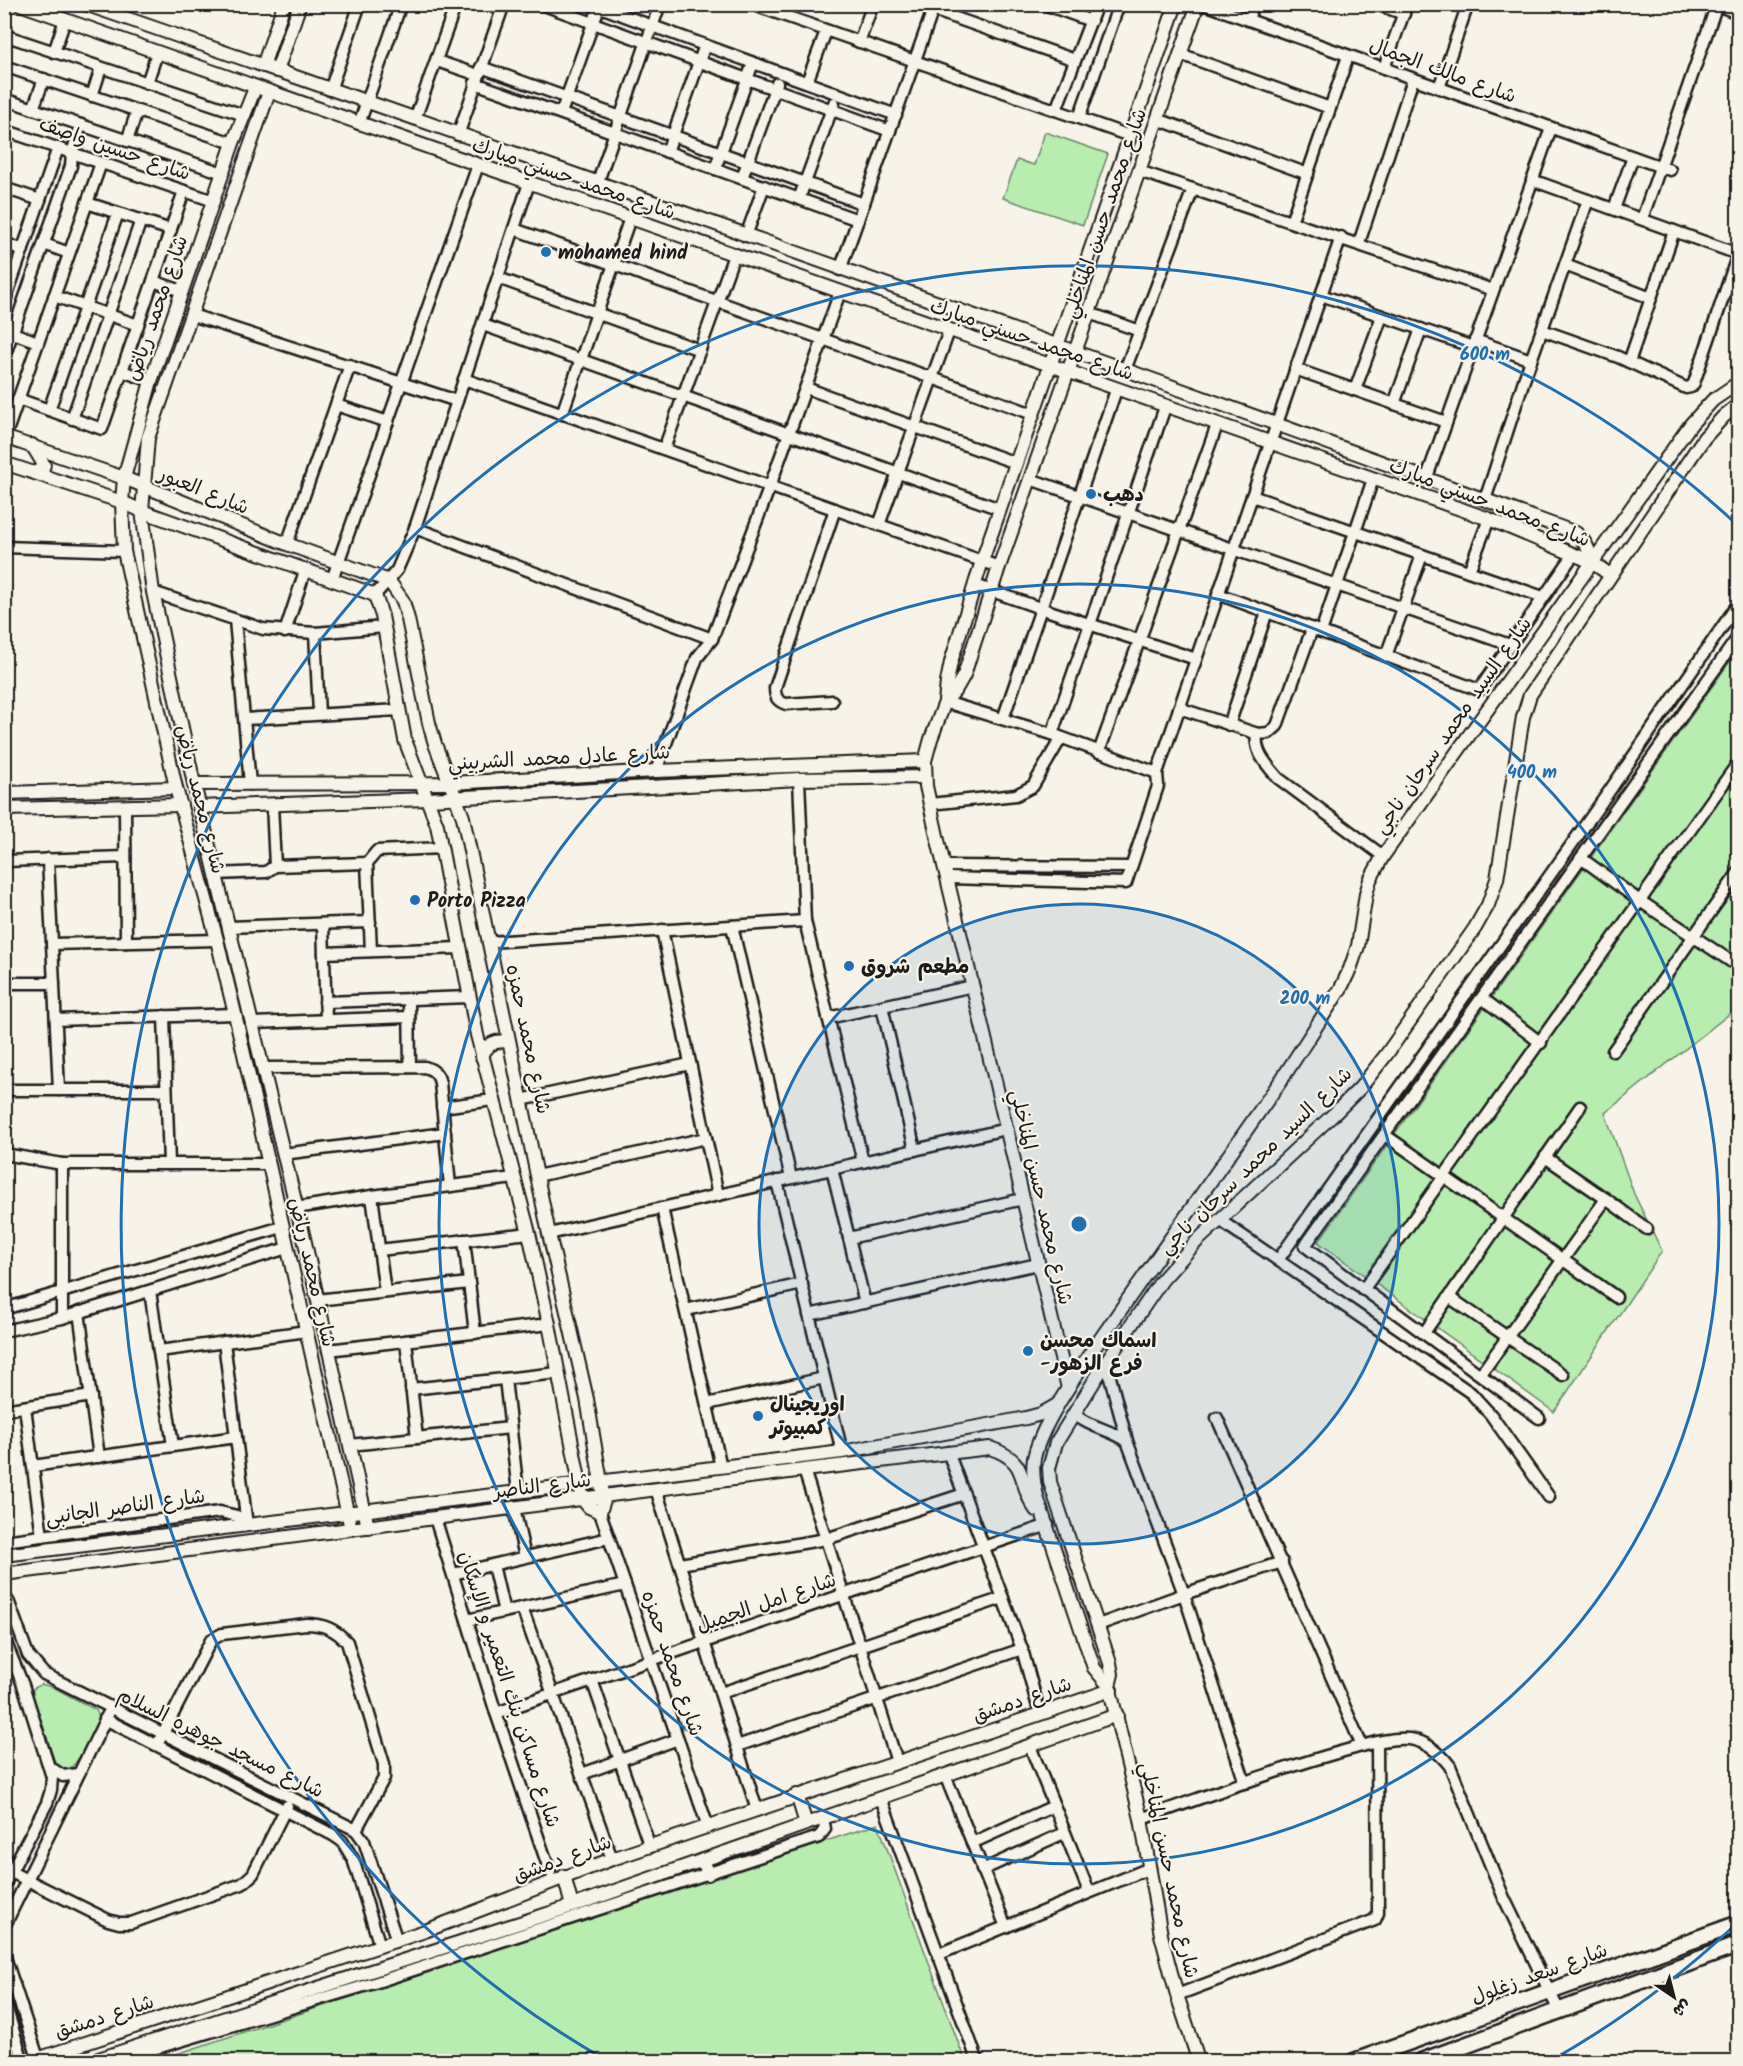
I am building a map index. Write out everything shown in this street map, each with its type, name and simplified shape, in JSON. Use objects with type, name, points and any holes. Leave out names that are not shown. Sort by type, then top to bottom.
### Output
[{"type":"main road","name":"شارع سعد زغلول","points":[[1353,2061],[1738,1924]]},
{"type":"main road","points":[[1420,2061],[1738,1945]]},
{"type":"street","name":"شارع محمد حسني مبارك","points":[[20,4],[1488,519],[1592,562]]},
{"type":"street","name":"شارع محمد حسني مبارك","points":[[85,4],[1125,370],[1576,533],[1584,539],[1592,562]]},
{"type":"street","points":[[263,66],[284,4]]},
{"type":"street","points":[[277,71],[300,4]]},
{"type":"street","points":[[330,90],[360,4]]},
{"type":"street","points":[[358,124],[401,4]]},
{"type":"street","points":[[415,119],[456,4]]},
{"type":"street","points":[[458,135],[504,4]]},
{"type":"street","points":[[541,4],[890,131]]},
{"type":"street","points":[[597,184],[660,4]]},
{"type":"street","points":[[752,4],[1130,136]]},
{"type":"street","points":[[859,42],[873,4]]},
{"type":"street","points":[[1044,4],[1091,21]]},
{"type":"street","points":[[1056,110],[1097,4]]},
{"type":"street","points":[[1079,118],[1119,4]]},
{"type":"street","name":"شارع محمد حسن المناخلي","points":[[1110,1688],[1094,1668],[1035,1489],[1033,1468],[1037,1449],[1068,1388],[925,777],[931,739],[945,702],[949,672],[982,561],[1176,4]]},
{"type":"street","name":"شارع محمد حسن المناخلي","points":[[945,702],[956,690],[964,675],[1030,478],[1198,4]]},
{"type":"street","name":"شارع مالك الجمال","points":[[1204,4],[1665,168]]},
{"type":"street","points":[[1248,20],[1253,4]]},
{"type":"street","points":[[1376,4],[1406,9],[1384,68]]},
{"type":"street","points":[[1439,88],[1468,4]]},
{"type":"street","points":[[1642,219],[1665,168],[1716,5],[1738,13]]},
{"type":"street","points":[[561,113],[593,23],[595,6],[896,115]]},
{"type":"street","points":[[840,270],[934,7],[1075,60]]},
{"type":"street","points":[[54,52],[65,20]]},
{"type":"street","points":[[807,82],[826,31]]},
{"type":"street","points":[[5,38],[244,115],[254,116],[257,122]]},
{"type":"street","points":[[667,152],[705,45]]},
{"type":"street","points":[[147,83],[157,53]]},
{"type":"street","points":[[1180,54],[1330,108]]},
{"type":"street","points":[[1291,222],[1348,56]]},
{"type":"street","points":[[436,61],[478,75],[567,98],[864,204]]},
{"type":"street","points":[[715,168],[753,63]]},
{"type":"street","points":[[4,66],[233,143]]},
{"type":"street","points":[[92,96],[101,68]]},
{"type":"street","points":[[742,178],[781,73]]},
{"type":"street","points":[[478,75],[561,113],[858,220]]},
{"type":"street","points":[[33,109],[44,79]]},
{"type":"street","points":[[1359,243],[1413,79]]},
{"type":"street","name":"شارع محمد رياض","points":[[255,88],[233,143],[151,381],[124,478],[122,502],[124,551],[176,788],[219,945],[351,1529]]},
{"type":"street","name":"شارع محمد رياض","points":[[269,92],[148,438],[142,511],[153,591],[199,807],[304,1238],[368,1527]]},
{"type":"street","points":[[798,199],[837,93]]},
{"type":"street","points":[[4,99],[223,173]]},
{"type":"street","points":[[127,141],[137,111]]},
{"type":"street","points":[[1157,119],[1308,174]]},
{"type":"street","points":[[4,357],[11,329],[21,308],[71,166],[72,153],[81,125]]},
{"type":"street","points":[[1426,480],[1551,128]]},
{"type":"street","name":"شارع حسين واصف","points":[[4,130],[214,201]]},
{"type":"street","points":[[21,308],[5,303],[58,148]]},
{"type":"street","points":[[1614,209],[1633,157]]},
{"type":"street","points":[[5,437],[101,163]]},
{"type":"street","points":[[332,580],[478,165]]},
{"type":"street","points":[[1139,171],[1359,243],[1493,290]]},
{"type":"street","points":[[1532,180],[1738,254],[1693,386],[1686,388],[1629,362],[1542,330]]},
{"type":"street","points":[[529,183],[415,528],[403,558],[388,581],[375,595],[384,627],[407,747],[437,825],[482,1057],[549,1324],[579,1485],[583,1500],[589,1507],[600,1512]]},
{"type":"street","points":[[746,236],[764,186]]},
{"type":"street","points":[[4,188],[40,200]]},
{"type":"street","points":[[1125,370],[1193,189]]},
{"type":"street","points":[[18,399],[102,429],[184,191]]},
{"type":"street","points":[[1485,500],[1531,360],[1588,200]]},
{"type":"street","points":[[87,203],[171,230]]},
{"type":"street","points":[[49,410],[118,213]]},
{"type":"street","points":[[562,414],[630,218]]},
{"type":"street","points":[[72,419],[141,220]]},
{"type":"street","points":[[514,229],[1034,414]]},
{"type":"street","points":[[1629,362],[1674,231]]},
{"type":"street","points":[[946,872],[1039,881],[1126,883],[1158,786],[1157,773],[1341,237]]},
{"type":"street","points":[[4,243],[23,250]]},
{"type":"street","points":[[44,244],[69,253]]},
{"type":"street","points":[[763,265],[770,245]]},
{"type":"street","points":[[664,449],[734,255]]},
{"type":"street","points":[[1565,265],[1651,298]]},
{"type":"street","points":[[498,279],[700,350]]},
{"type":"street","points":[[153,281],[182,291]]},
{"type":"street","points":[[656,771],[697,658],[712,639],[840,292]]},
{"type":"street","points":[[1321,295],[1421,329],[1531,360]]},
{"type":"street","points":[[54,296],[138,325]]},
{"type":"street","points":[[1089,313],[1140,331]]},
{"type":"street","points":[[192,315],[457,401]]},
{"type":"street","points":[[1355,390],[1382,316]]},
{"type":"street","points":[[483,325],[1000,509]]},
{"type":"street","points":[[11,329],[38,342]]},
{"type":"street","points":[[1394,404],[1421,329]]},
{"type":"street","points":[[879,525],[949,331]]},
{"type":"street","points":[[287,544],[350,365]]},
{"type":"street","points":[[1295,369],[1446,422]]},
{"type":"street","points":[[122,370],[151,381]]},
{"type":"street","points":[[464,379],[999,567]]},
{"type":"street","name":"شارع السيد محمد سرحان ناجي","points":[[1068,1388],[1282,1079],[1341,988],[1358,946],[1366,894],[1383,856],[1698,416],[1713,400],[1738,383]]},
{"type":"street","points":[[806,388],[1016,463]]},
{"type":"street","points":[[1003,718],[1116,390]]},
{"type":"street","points":[[336,405],[388,422]]},
{"type":"street","name":"شارع السيد محمد سرحان ناجي","points":[[1074,1414],[1162,1280],[1190,1249],[1360,1088],[1479,923],[1497,879],[1526,705],[1535,684],[1704,438],[1724,416],[1738,405]]},
{"type":"street","points":[[930,804],[1016,795],[1033,786],[1057,736],[1090,624],[1165,407]]},
{"type":"street","points":[[1099,752],[1217,425]]},
{"type":"street","name":"شارع العبور","points":[[5,437],[124,478],[287,544],[388,581]]},
{"type":"street","points":[[32,445],[44,465],[42,470],[36,472]]},
{"type":"street","name":"شارع العبور","points":[[4,463],[122,502],[375,595]]},
{"type":"street","points":[[1030,478],[1510,645]]},
{"type":"street","points":[[1179,708],[1257,734],[1269,733],[1277,726],[1337,585],[1373,479]]},
{"type":"street","points":[[1252,496],[1543,597]]},
{"type":"street","points":[[832,701],[786,704],[779,701],[775,695],[835,509]]},
{"type":"street","points":[[1469,571],[1488,519]]},
{"type":"street","points":[[415,528],[712,639]]},
{"type":"street","points":[[4,547],[124,551]]},
{"type":"street","points":[[1218,594],[1479,690],[1574,554]]},
{"type":"street","points":[[1386,656],[1422,555]]},
{"type":"street","points":[[1592,562],[1610,575]]},
{"type":"street","points":[[285,632],[305,570]]},
{"type":"street","name":"شارع محمد حمزه","points":[[388,581],[403,601],[429,723],[463,817],[549,1234],[587,1399],[603,1496],[604,1505],[600,1512],[708,1827]]},
{"type":"street","points":[[975,585],[1196,659]]},
{"type":"street","points":[[153,591],[263,629],[315,633],[384,627]]},
{"type":"street","points":[[1278,1260],[1608,793],[1738,603]]},
{"type":"street","points":[[1229,725],[1267,612]]},
{"type":"street","points":[[235,620],[250,784]]},
{"type":"street","points":[[315,633],[319,714]]},
{"type":"street","points":[[1539,1418],[1305,1246],[1738,637]]},
{"type":"street","points":[[945,702],[1057,736],[1157,773]]},
{"type":"street","points":[[245,719],[399,710]]},
{"type":"street","points":[[1257,734],[1256,743],[1265,763],[1278,778],[1383,856]]},
{"type":"street","name":"شارع عادل محمد الشربيني","points":[[194,784],[451,783],[656,771],[926,761]]},
{"type":"street","points":[[1363,1290],[1738,763]]},
{"type":"street","points":[[746,768],[747,782]]},
{"type":"street","name":"شارع عادل محمد الشربيني","points":[[199,807],[457,798],[799,779],[925,777]]},
{"type":"street","points":[[799,779],[805,921],[863,1162]]},
{"type":"street","points":[[4,793],[176,788]]},
{"type":"street","points":[[1608,793],[1622,802]]},
{"type":"street","points":[[272,804],[275,866]]},
{"type":"street","points":[[4,809],[181,805]]},
{"type":"street","points":[[125,807],[126,942]]},
{"type":"street","points":[[371,951],[367,863],[377,851],[442,848]]},
{"type":"street","points":[[4,861],[125,857]]},
{"type":"street","points":[[1581,858],[1641,902],[1738,966]]},
{"type":"street","points":[[48,859],[59,1090]]},
{"type":"street","points":[[216,874],[266,872],[275,866],[367,863]]},
{"type":"street","points":[[946,872],[1039,867],[1131,867]]},
{"type":"street","points":[[1039,867],[1039,881]]},
{"type":"street","points":[[1613,1051],[1738,873]]},
{"type":"street","points":[[489,942],[805,921]]},
{"type":"street","points":[[229,927],[370,922]]},
{"type":"street","points":[[323,924],[326,1020]]},
{"type":"street","points":[[732,926],[791,1178]]},
{"type":"street","points":[[662,930],[718,1195]]},
{"type":"street","points":[[52,944],[126,942],[219,945],[226,954],[235,948]]},
{"type":"street","points":[[324,953],[460,948]]},
{"type":"street","points":[[226,977],[235,970],[241,974]]},
{"type":"street","points":[[4,983],[54,983]]},
{"type":"street","points":[[828,1018],[973,986]]},
{"type":"street","points":[[325,1002],[470,997]]},
{"type":"street","points":[[1482,998],[1541,1042]]},
{"type":"street","points":[[409,999],[410,1067]]},
{"type":"street","points":[[882,1006],[915,1150]]},
{"type":"street","points":[[56,1020],[235,1014]]},
{"type":"street","points":[[164,1016],[169,1164]]},
{"type":"street","points":[[253,1023],[409,1017]]},
{"type":"street","points":[[482,1057],[483,1052],[492,1043],[509,1042]]},
{"type":"street","points":[[521,1100],[690,1064]]},
{"type":"street","points":[[263,1068],[425,1066],[435,1072],[440,1083],[450,1186]]},
{"type":"street","points":[[4,1090],[166,1090]]},
{"type":"street","points":[[442,1107],[493,1100]]},
{"type":"street","points":[[1424,1333],[1580,1107]]},
{"type":"street","points":[[549,1234],[1006,1129]]},
{"type":"street","points":[[284,1154],[445,1133]]},
{"type":"street","points":[[1385,1135],[1616,1297]]},
{"type":"street","points":[[537,1176],[706,1138]]},
{"type":"street","points":[[4,1154],[62,1164],[269,1164]]},
{"type":"street","points":[[1545,1157],[1647,1229]]},
{"type":"street","points":[[62,1164],[62,1318]]},
{"type":"street","points":[[832,1169],[865,1303]]},
{"type":"street","points":[[296,1208],[514,1178]]},
{"type":"street","points":[[777,1181],[842,1452]]},
{"type":"street","points":[[372,1196],[385,1292]]},
{"type":"street","points":[[849,1238],[1023,1199]]},
{"type":"street","points":[[1481,1374],[1606,1199]]},
{"type":"street","points":[[663,1208],[721,1467]]},
{"type":"street","points":[[1221,1221],[1471,1393],[1491,1415],[1549,1497]]},
{"type":"street","points":[[4,1309],[282,1227]]},
{"type":"street","points":[[380,1250],[528,1233]]},
{"type":"street","points":[[4,1331],[62,1318],[150,1291],[287,1248],[304,1238]]},
{"type":"street","points":[[1172,1239],[1190,1249]]},
{"type":"street","points":[[464,1240],[475,1333]]},
{"type":"street","points":[[809,1316],[1038,1264]]},
{"type":"street","points":[[317,1300],[469,1283]]},
{"type":"street","points":[[686,1310],[801,1284]]},
{"type":"street","points":[[150,1291],[173,1446]]},
{"type":"street","points":[[1449,1297],[1563,1375]]},
{"type":"street","points":[[79,1312],[99,1457]]},
{"type":"street","points":[[328,1350],[549,1324]]},
{"type":"street","points":[[159,1351],[307,1331]]},
{"type":"street","points":[[406,1341],[417,1438]]},
{"type":"street","points":[[224,1342],[247,1525]]},
{"type":"street","points":[[1106,1362],[1127,1441],[1184,1594],[1245,1783]]},
{"type":"street","points":[[411,1389],[558,1373]]},
{"type":"street","points":[[707,1404],[824,1378]]},
{"type":"street","points":[[504,1379],[518,1492]]},
{"type":"street","points":[[4,1410],[91,1396]]},
{"type":"street","points":[[564,1402],[587,1399]]},
{"type":"street","name":"شارع الناصر","points":[[4,1555],[842,1452],[1026,1418],[1041,1414],[1058,1404]]},
{"type":"street","points":[[25,1407],[42,1536]]},
{"type":"street","points":[[1074,1414],[1127,1441]]},
{"type":"street","name":"شارع محمد حسن المناخلي","points":[[1074,1414],[1056,1443],[1049,1468],[1052,1488],[1110,1663],[1112,1674],[1110,1688],[1141,1819],[1161,1935],[1177,1995],[1199,2061]]},
{"type":"street","points":[[1217,1418],[1362,1746]]},
{"type":"street","points":[[350,1445],[510,1428]]},
{"type":"street","points":[[33,1466],[236,1437]]},
{"type":"street","name":"شارع الناصر","points":[[4,1574],[990,1448],[1006,1455],[1021,1472],[1030,1500],[1047,1522]]},
{"type":"street","points":[[948,1452],[1022,1649],[1040,1714]]},
{"type":"street","points":[[804,1470],[897,1762]]},
{"type":"street","points":[[656,1489],[757,1810]]},
{"type":"street","points":[[680,1564],[826,1539],[964,1494]]},
{"type":"street","points":[[514,1508],[525,1557]]},
{"type":"street","name":"شارع الناصر الجانبى","points":[[4,1541],[220,1512],[237,1516],[247,1525]]},
{"type":"street","name":"شارع مساكن بنك التعمير و الإسكان","points":[[435,1518],[496,1713],[550,1872]]},
{"type":"street","name":"شارع امل الجميل","points":[[496,1713],[983,1547],[1047,1522]]},
{"type":"street","points":[[453,1574],[609,1538]]},
{"type":"street","points":[[1098,1625],[1282,1562]]},
{"type":"street","points":[[493,1565],[504,1612]]},
{"type":"street","points":[[467,1620],[625,1585]]},
{"type":"street","points":[[1069,1590],[1085,1585]]},
{"type":"street","name":"شارع مسجد جوهره السلام","points":[[4,1595],[28,1655],[44,1674],[356,1830]]},
{"type":"street","points":[[721,1693],[1003,1598]]},
{"type":"street","points":[[522,1608],[612,1859]]},
{"type":"street","points":[[157,1745],[208,1646],[216,1636],[306,1624],[329,1627],[339,1633],[347,1642],[384,1764],[384,1778],[356,1830],[364,1841],[397,1941]]},
{"type":"street","points":[[4,1885],[47,1803],[52,1784],[51,1768],[23,1684],[6,1644]]},
{"type":"street","points":[[737,1746],[1022,1649]]},
{"type":"street","points":[[1088,1698],[1093,1683],[1094,1668]]},
{"type":"street","points":[[23,1684],[32,1677],[44,1674]]},
{"type":"street","points":[[592,1680],[650,1847]]},
{"type":"street","name":"شارع دمشق","points":[[33,2060],[425,1932],[564,1876],[1088,1698],[1110,1688]]},
{"type":"street","points":[[4,1928],[111,1707]]},
{"type":"street","name":"شارع دمشق","points":[[89,2061],[572,1906],[1117,1715]]},
{"type":"street","name":"شارع مسجد جوهره السلام","points":[[105,1719],[333,1835],[349,1850],[353,1859],[380,1946]]},
{"type":"street","points":[[582,1774],[678,1739]]},
{"type":"street","points":[[1141,1819],[1320,1757],[1396,1739],[1410,1739],[1427,1744],[1440,1753],[1450,1766],[1504,1898],[1559,2011]]},
{"type":"street","points":[[1177,1995],[1375,1920],[1378,1913],[1377,1743]]},
{"type":"street","points":[[1030,1746],[1089,1892]]},
{"type":"street","points":[[51,1768],[63,1776],[78,1774]]},
{"type":"street","points":[[945,1776],[1006,1927]]},
{"type":"street","points":[[797,1795],[806,1824]]},
{"type":"street","points":[[11,1872],[108,1920],[131,1923],[242,1884],[253,1874],[292,1797]]},
{"type":"street","points":[[881,1798],[978,2061]]},
{"type":"street","points":[[972,1843],[1054,1806]]},
{"type":"street","points":[[110,2061],[374,1983],[819,1837],[825,1830],[823,1818]]},
{"type":"street","points":[[982,1870],[1064,1833]]},
{"type":"street","points":[[703,1860],[708,1874]]},
{"type":"street","points":[[939,1954],[1150,1868]]},
{"type":"street","points":[[564,1876],[572,1906]]},
{"type":"street","points":[[4,1954],[33,2060]]},
{"type":"street","points":[[372,1970],[374,1983]]},
{"type":"street","points":[[4,2000],[23,2061]]},
{"type":"green space","points":[[1045,132],[1108,154],[1083,225],[1003,198],[1017,160],[1034,165]]},
{"type":"green space","points":[[1738,650],[1738,1007],[1605,1113],[1634,1194],[1662,1251],[1554,1412],[1318,1242]]},
{"type":"green space","points":[[41,1684],[55,1688],[96,1710],[99,1717],[86,1746],[67,1771],[59,1769],[56,1765],[32,1695],[33,1689]]},
{"type":"green space","points":[[878,1824],[965,2061],[152,2062]]},
{"type":"place","name":"mohamed hind","points":[[546,252]]},
{"type":"place","name":"دهب","points":[[1091,494]]},
{"type":"place","name":"Porto Pizza","points":[[415,900]]},
{"type":"place","name":"مطعم شروق","points":[[849,966]]},
{"type":"place","name":"اسماك محسن -فرع الزهور","points":[[1028,1351]]},
{"type":"place","name":"اوريجينال كمبيوتر","points":[[758,1416]]}]
